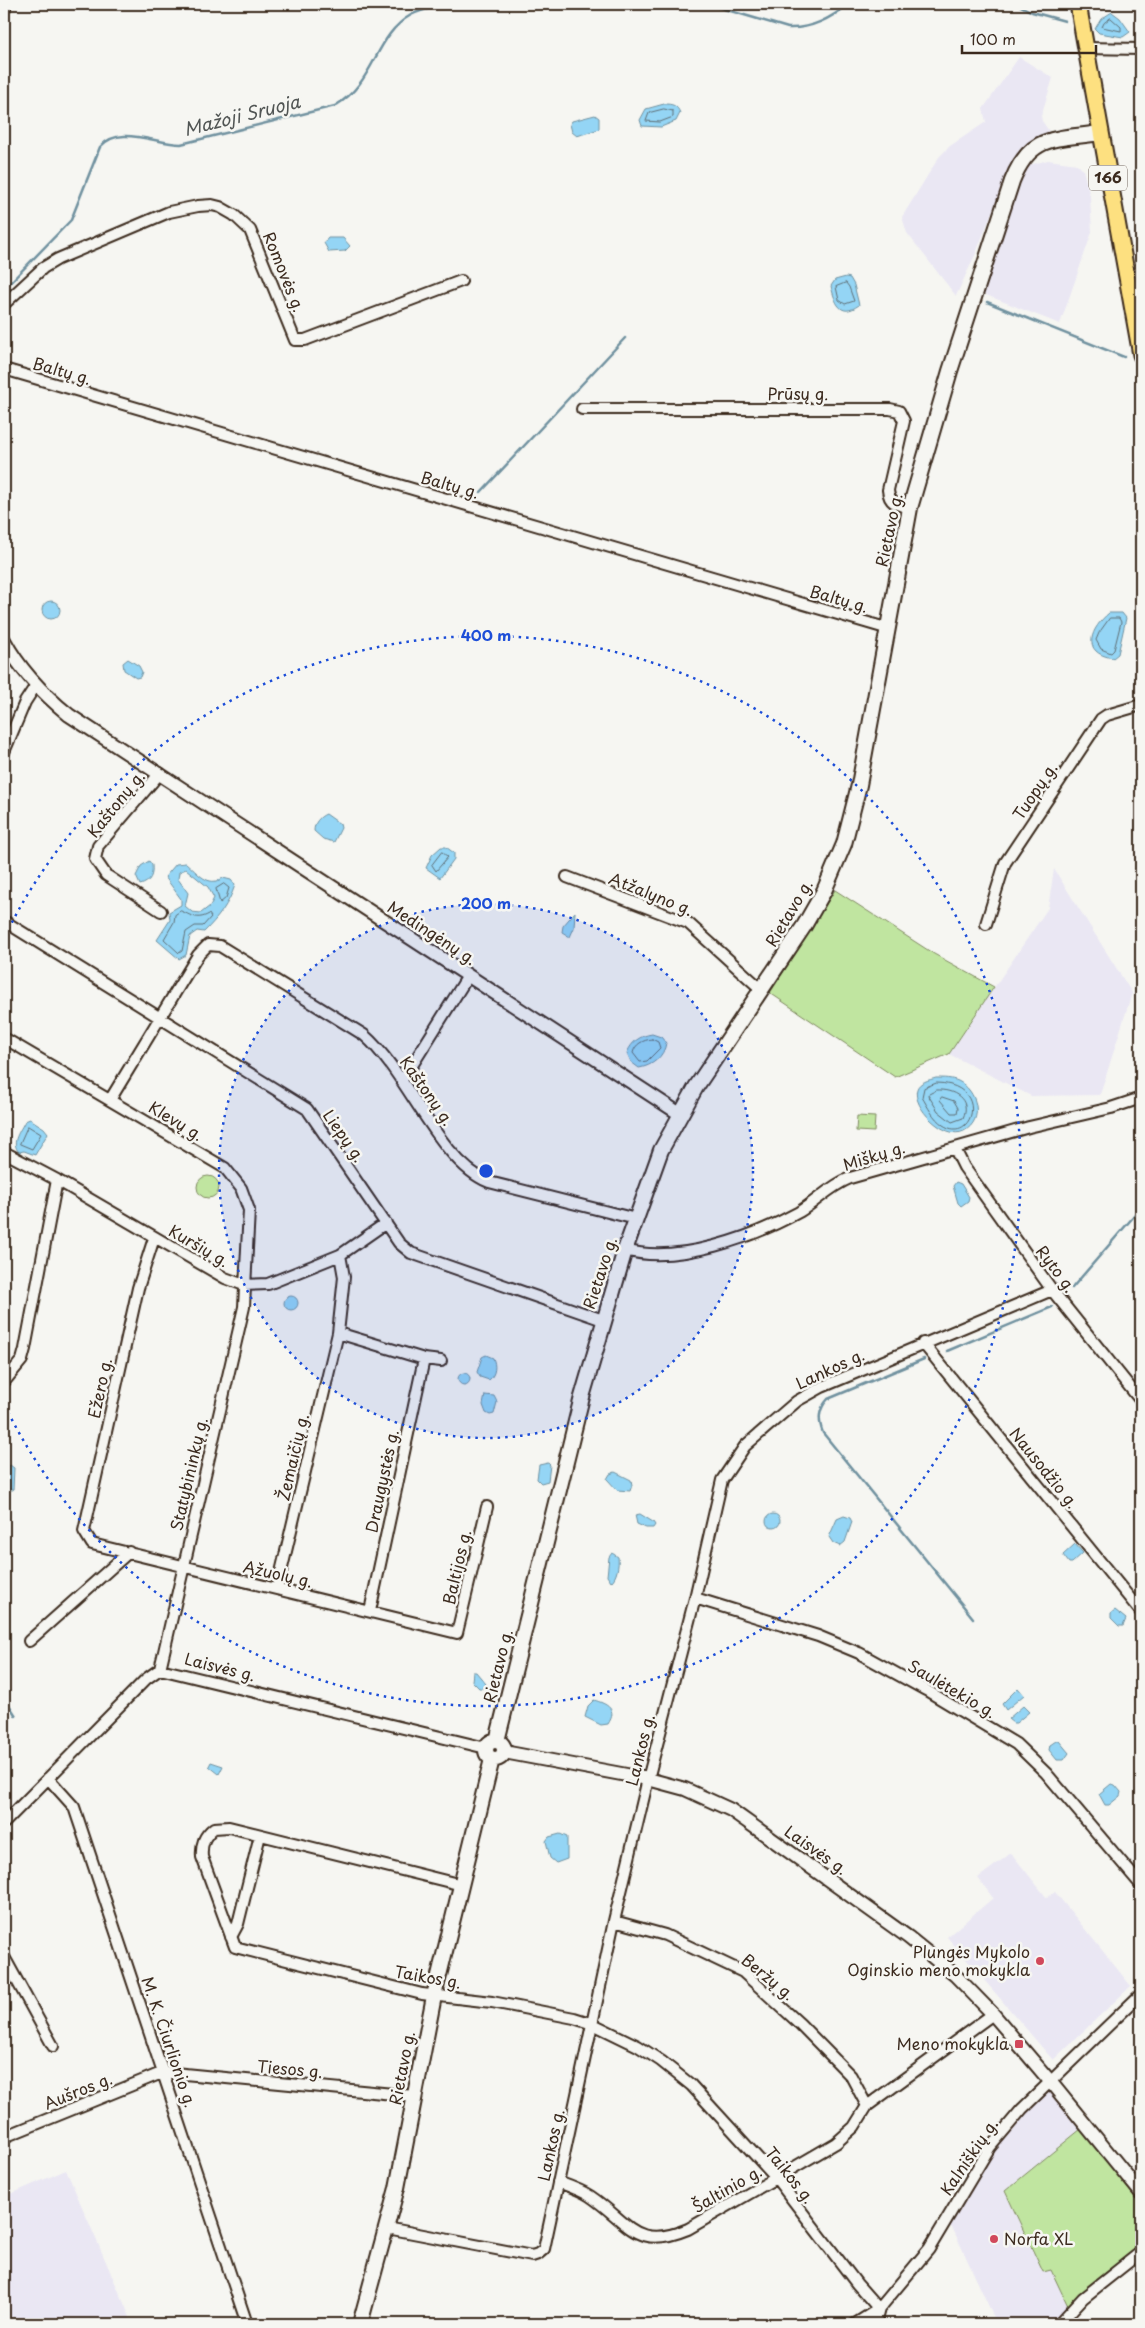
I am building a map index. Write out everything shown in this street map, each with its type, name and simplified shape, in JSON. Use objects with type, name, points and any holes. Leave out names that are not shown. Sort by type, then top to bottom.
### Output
[{"type":"main road","name":"166","points":[[1078,4],[1141,355]]},
{"type":"main road","name":"Rietavo g.","points":[[360,2324],[397,2188],[434,1996],[582,1397],[625,1250],[661,1150],[680,1114],[762,990],[824,891],[844,844],[859,785],[910,508],[950,371],[1017,169],[1026,154],[1044,141],[1100,133]]},
{"type":"street","points":[[1085,48],[1141,49]]},
{"type":"street","name":"Romovės g.","points":[[4,304],[43,268],[58,259],[169,212],[212,205],[234,215],[250,230],[295,340],[305,340],[461,281]]},
{"type":"street","name":"Baltų g.","points":[[4,369],[888,629]]},
{"type":"street","name":"Prūsų g.","points":[[582,409],[890,409],[899,411],[904,421],[888,490],[889,498],[893,503],[910,508]]},
{"type":"street","name":"Medingėnų g.","points":[[4,640],[21,668],[36,685],[70,715],[680,1114]]},
{"type":"street","points":[[4,752],[25,702],[36,685]]},
{"type":"street","name":"Tuopų g.","points":[[986,924],[1005,864],[1101,719],[1107,715],[1141,705]]},
{"type":"street","name":"Kaštonų g.","points":[[161,911],[106,875],[95,859],[98,846],[163,775]]},
{"type":"street","name":"Atžalyno g.","points":[[566,877],[688,923],[762,990]]},
{"type":"street","name":"Liepų g.","points":[[4,921],[307,1110],[399,1242],[411,1253],[603,1320]]},
{"type":"street","name":"Kaštonų g.","points":[[158,1018],[198,955],[208,945],[220,946],[364,1035],[380,1051],[401,1079],[453,1155],[479,1178],[636,1219]]},
{"type":"street","points":[[401,1079],[406,1075],[468,976]]},
{"type":"street","points":[[110,1100],[158,1018]]},
{"type":"street","name":"Klevų g.","points":[[4,1038],[216,1162],[235,1178],[246,1199],[249,1210],[244,1285]]},
{"type":"street","name":"Miškų g.","points":[[625,1250],[643,1254],[676,1252],[705,1248],[731,1241],[801,1211],[841,1181],[1029,1127],[1111,1108],[1141,1098]]},
{"type":"street","name":"Ryto g.","points":[[955,1149],[964,1167],[1052,1290],[1141,1401]]},
{"type":"street","name":"Kuršių g.","points":[[4,1152],[57,1180],[225,1278],[244,1285],[268,1284],[340,1256],[386,1223]]},
{"type":"street","points":[[4,1382],[22,1360],[26,1349],[57,1180]]},
{"type":"street","name":"Ežero g.","points":[[92,1544],[84,1531],[138,1288],[154,1238]]},
{"type":"street","name":"Žemaičių g.","points":[[277,1589],[338,1332],[344,1277],[340,1256]]},
{"type":"street","name":"Statybininkų g.","points":[[160,1669],[244,1307],[244,1285]]},
{"type":"street","name":"Lankos g.","points":[[387,2228],[532,2256],[544,2249],[614,1921],[648,1779],[695,1598],[722,1480],[745,1446],[797,1400],[822,1387],[1052,1290]]},
{"type":"street","points":[[338,1332],[424,1359],[441,1361]]},
{"type":"street","name":"Nausodžio g.","points":[[923,1343],[1141,1612]]},
{"type":"street","name":"Draugystės g.","points":[[370,1610],[424,1359]]},
{"type":"street","name":"Baltijos g.","points":[[457,1633],[487,1507]]},
{"type":"street","name":"Ąžuolų g.","points":[[92,1544],[370,1610],[457,1633]]},
{"type":"street","points":[[29,1640],[129,1552]]},
{"type":"street","name":"Saulėtekio g.","points":[[695,1598],[818,1636],[859,1653],[1016,1744],[1046,1773],[1141,1884]]},
{"type":"street","name":"Laisvės g.","points":[[4,1823],[146,1679],[160,1669],[495,1750],[648,1779],[685,1789],[731,1810],[930,1953],[955,1975],[993,2014],[1141,2193]]},
{"type":"street","name":"M. K. Čiurlionio g.","points":[[48,1778],[74,1807],[247,2324]]},
{"type":"street","points":[[232,1937],[202,1857],[201,1847],[208,1833],[214,1828],[221,1826],[260,1834],[462,1885]]},
{"type":"street","points":[[232,1937],[238,1924],[260,1834]]},
{"type":"street","name":"Beržų g.","points":[[614,1921],[665,1935],[743,1972],[800,2024],[850,2076],[867,2106]]},
{"type":"street","name":"Taikos g.","points":[[232,1937],[235,1947],[434,1996],[534,2009],[593,2024],[661,2060],[684,2079],[776,2178],[856,2284],[879,2309]]},
{"type":"street","points":[[4,1956],[53,2046]]},
{"type":"street","name":"Kalniškių g.","points":[[855,2324],[879,2309],[929,2249],[990,2147],[1049,2080],[1141,1994]]},
{"type":"street","name":"Šaltinio g.","points":[[558,2182],[589,2195],[638,2233],[656,2238],[672,2236],[688,2229],[836,2143],[854,2127],[867,2106],[993,2014]]},
{"type":"street","name":"Tiesos g.","points":[[164,2072],[414,2096]]},
{"type":"street","name":"Aušros g.","points":[[4,2137],[164,2072]]},
{"type":"street","points":[[1059,2324],[1083,2298],[1141,2252]]},
{"type":"street","points":[[875,2324],[879,2309]]},
{"type":"shaded area","points":[[1019,57],[1053,78],[1041,116],[1049,131],[1030,141],[1013,159],[976,253],[956,296],[907,233],[902,217],[939,157],[950,146],[986,122],[983,109]]},
{"type":"shaded area","points":[[1048,160],[1077,164],[1083,170],[1090,196],[1092,232],[1060,324],[981,293],[1026,166]]},
{"type":"shaded area","points":[[1054,869],[1132,993],[1100,1095],[1031,1096],[949,1054],[1048,908]]},
{"type":"shaded area","name":"Plungės Mykolo Oginskio meno mokykla","points":[[1011,1853],[1047,1898],[1055,1892],[1131,1986],[1053,2060],[947,1937],[993,1898],[978,1878]]},
{"type":"shaded area","points":[[1049,2090],[1081,2129],[1005,2192],[1043,2272],[1051,2269],[1069,2308],[1056,2324],[997,2324],[953,2229],[949,2225],[997,2145]]},
{"type":"shaded area","points":[[66,2170],[133,2324],[4,2324],[4,2197]]},
{"type":"green space","points":[[835,890],[934,954],[994,987],[949,1054],[895,1077],[770,993]]},
{"type":"green space","points":[[857,1116],[875,1117],[874,1132],[856,1131]]},
{"type":"green space","points":[[208,1176],[216,1179],[219,1187],[216,1195],[208,1198],[200,1195],[197,1187],[200,1179]]},
{"type":"green space","points":[[1081,2129],[1141,2205],[1141,2246],[1069,2308],[1051,2270],[1043,2272],[1005,2191]]},
{"type":"water","points":[[1112,12],[1120,18],[1130,32],[1123,37],[1099,33],[1095,29],[1101,19]]},
{"type":"water","points":[[664,104],[677,108],[680,113],[676,121],[661,127],[642,126],[640,120],[646,109]]},
{"type":"water","points":[[595,115],[599,118],[599,129],[577,136],[572,132],[570,124],[572,121]]},
{"type":"water","points":[[328,238],[343,238],[350,246],[345,251],[329,252],[324,243]]},
{"type":"water","points":[[846,277],[850,278],[854,285],[859,305],[847,310],[839,307],[831,286],[835,280]]},
{"type":"water","points":[[51,601],[57,604],[60,610],[57,616],[51,619],[45,616],[42,610],[45,604]]},
{"type":"water","points":[[1109,613],[1122,613],[1126,618],[1118,654],[1113,658],[1096,651],[1092,646],[1092,639],[1097,626]]},
{"type":"water","points":[[128,659],[139,666],[142,672],[140,677],[136,678],[124,670],[123,663]]},
{"type":"water","points":[[326,814],[340,824],[341,828],[334,842],[323,839],[314,831],[317,821]]},
{"type":"water","points":[[441,847],[446,847],[454,853],[454,859],[440,878],[426,868],[432,855]]},
{"type":"water","points":[[149,861],[152,865],[152,875],[147,882],[140,885],[136,876],[141,866]]},
{"type":"water","points":[[186,863],[199,875],[208,880],[218,881],[223,878],[231,880],[235,885],[230,898],[218,916],[204,932],[197,931],[190,936],[186,955],[179,959],[157,940],[170,920],[169,912],[181,905],[181,899],[165,877],[176,864]],"holes":[[[186,869],[208,887],[214,898],[210,906],[201,913],[192,912],[185,906],[188,893],[178,879],[179,872]]]},
{"type":"water","points":[[575,912],[574,928],[570,937],[562,932],[563,926]]},
{"type":"water","points":[[652,1034],[661,1037],[666,1043],[665,1048],[657,1060],[639,1068],[631,1062],[627,1053],[631,1045],[637,1040]]},
{"type":"water","points":[[936,1078],[958,1081],[965,1085],[974,1098],[976,1105],[975,1120],[964,1131],[956,1133],[939,1127],[919,1104],[917,1096],[918,1087]]},
{"type":"water","points":[[30,1119],[48,1133],[35,1155],[24,1151],[19,1152],[15,1145],[25,1121]]},
{"type":"water","points":[[956,1182],[961,1184],[969,1197],[968,1201],[961,1206],[958,1203],[953,1186]]},
{"type":"water","points":[[288,1296],[294,1296],[298,1303],[294,1310],[288,1310],[284,1306],[284,1300]]},
{"type":"water","points":[[486,1355],[493,1358],[495,1364],[494,1372],[489,1380],[480,1377],[477,1372],[482,1357]]},
{"type":"water","points":[[466,1373],[469,1374],[469,1384],[462,1385],[459,1384],[458,1377],[459,1374]]},
{"type":"water","points":[[485,1395],[494,1396],[497,1402],[494,1414],[486,1413],[483,1405]]},
{"type":"water","points":[[548,1463],[550,1465],[548,1481],[541,1483],[537,1479],[539,1465]]},
{"type":"water","points":[[10,1465],[14,1468],[13,1490],[4,1486],[5,1471]]},
{"type":"water","points":[[615,1472],[631,1480],[630,1491],[617,1490],[607,1479],[610,1474]]},
{"type":"water","points":[[640,1514],[653,1522],[655,1525],[653,1528],[646,1528],[637,1524],[635,1515]]},
{"type":"water","points":[[773,1514],[778,1516],[780,1521],[778,1526],[773,1528],[768,1526],[766,1521],[768,1516]]},
{"type":"water","points":[[844,1516],[850,1518],[852,1522],[845,1542],[840,1546],[833,1543],[829,1537],[837,1519]]},
{"type":"water","points":[[1075,1544],[1083,1553],[1072,1563],[1069,1563],[1063,1555]]},
{"type":"water","points":[[612,1553],[618,1557],[618,1564],[616,1574],[611,1582],[607,1576],[609,1557]]},
{"type":"water","points":[[1115,1610],[1126,1619],[1123,1626],[1119,1626],[1111,1618],[1111,1613]]},
{"type":"water","points":[[473,1672],[476,1672],[486,1684],[484,1688],[479,1688],[472,1681]]},
{"type":"water","points":[[1018,1688],[1024,1695],[1006,1710],[1002,1704]]},
{"type":"water","points":[[594,1700],[610,1708],[612,1714],[608,1724],[601,1725],[585,1717],[588,1706]]},
{"type":"water","points":[[1023,1706],[1029,1712],[1016,1723],[1008,1719]]},
{"type":"water","points":[[1059,1741],[1069,1753],[1064,1760],[1057,1760],[1049,1750],[1050,1745]]},
{"type":"water","points":[[211,1762],[223,1766],[219,1774],[209,1766]]},
{"type":"water","points":[[1111,1784],[1115,1785],[1121,1792],[1120,1796],[1109,1805],[1105,1805],[1099,1794]]},
{"type":"water","points":[[560,1834],[567,1837],[567,1859],[556,1863],[550,1858],[546,1841],[549,1837]]},
{"type":"waterway","name":"Mažoji Sruoja","points":[[4,289],[71,220],[100,147],[108,140],[127,136],[181,144],[335,106],[349,96],[359,85],[389,35],[399,24],[411,15],[423,10],[464,4]]},
{"type":"waterway","name":"Mažoji Sruoja","points":[[707,4],[788,28],[805,27],[821,22],[849,4]]},
{"type":"waterway","name":"Mažoji Sruoja","points":[[1017,4],[1032,12],[1065,21]]},
{"type":"waterway","points":[[987,302],[1124,357]]},
{"type":"waterway","points":[[481,492],[625,338]]},
{"type":"waterway","points":[[1072,1288],[1141,1208]]},
{"type":"waterway","points":[[947,1351],[1052,1307]]},
{"type":"waterway","points":[[924,1359],[828,1399],[821,1411],[820,1424],[823,1433],[973,1618]]},
{"type":"waterway","points":[[4,1697],[16,1716]]},
{"type":"place","name":"Plungės Mykolo Oginskio meno mokykla","points":[[1040,1961]]},
{"type":"place","name":"Meno mokykla","points":[[1019,2044]]},
{"type":"place","name":"Norfa XL","points":[[994,2239]]}]
